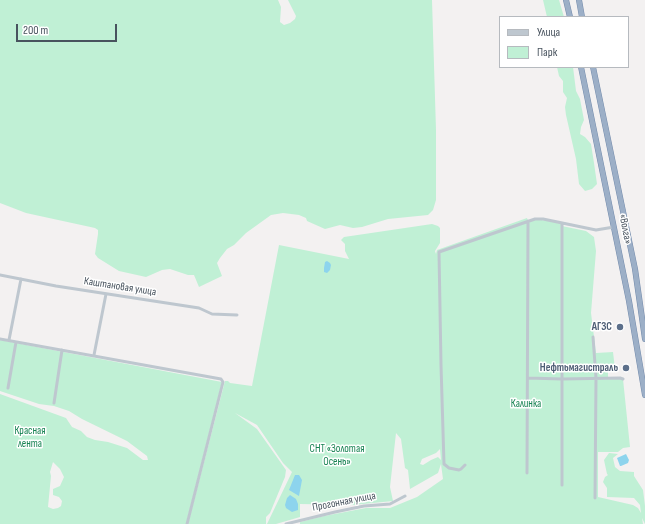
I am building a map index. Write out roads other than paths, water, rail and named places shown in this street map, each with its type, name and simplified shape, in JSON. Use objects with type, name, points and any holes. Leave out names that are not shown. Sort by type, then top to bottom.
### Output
[{"type":"highway","points":[[566,0],[570,16]]},
{"type":"highway","points":[[578,0],[582,16]]},
{"type":"highway","name":"«Волга»","points":[[581,68],[629,300],[645,395]]},
{"type":"highway","name":"«Волга»","points":[[593,68],[635,269],[645,339]]},
{"type":"street","points":[[466,464],[459,470],[449,468],[444,464],[439,255],[441,251],[535,219],[543,219],[596,230],[614,227]]},
{"type":"street","points":[[527,472],[528,221]]},
{"type":"street","points":[[562,223],[562,485]]},
{"type":"street","name":"Каштановая улица","points":[[0,276],[199,308],[212,314],[237,315]]},
{"type":"street","points":[[9,340],[21,280]]},
{"type":"street","points":[[94,355],[106,294]]},
{"type":"street","points":[[593,337],[596,378],[595,498]]},
{"type":"street","points":[[0,339],[222,379],[224,382],[187,524]]},
{"type":"street","points":[[8,388],[16,342]]},
{"type":"street","points":[[54,403],[62,350]]},
{"type":"street","points":[[528,378],[624,379]]},
{"type":"street","name":"Прогонная улица","points":[[286,524],[364,506],[390,504],[405,496]]},
{"type":"water","points":[[327,261],[331,265],[330,270],[327,273],[324,272],[324,268],[325,262]]},
{"type":"water","points":[[626,454],[629,460],[628,463],[620,466],[617,458]]},
{"type":"water","points":[[295,475],[299,475],[302,480],[299,496],[289,490]]},
{"type":"water","points":[[290,495],[296,499],[298,504],[298,510],[292,512],[286,508],[285,505],[287,498]]},
{"type":"place","name":"АГЗС","points":[[620,327]]},
{"type":"place","name":"Нефтьмагистраль","points":[[626,368]]},
{"type":"park label","name":"Калинка","points":[[526,404]]},
{"type":"park label","name":"Красная лента","points":[[30,437]]},
{"type":"park label","name":"СНТ «Золотая Осень»","points":[[337,455]]}]
